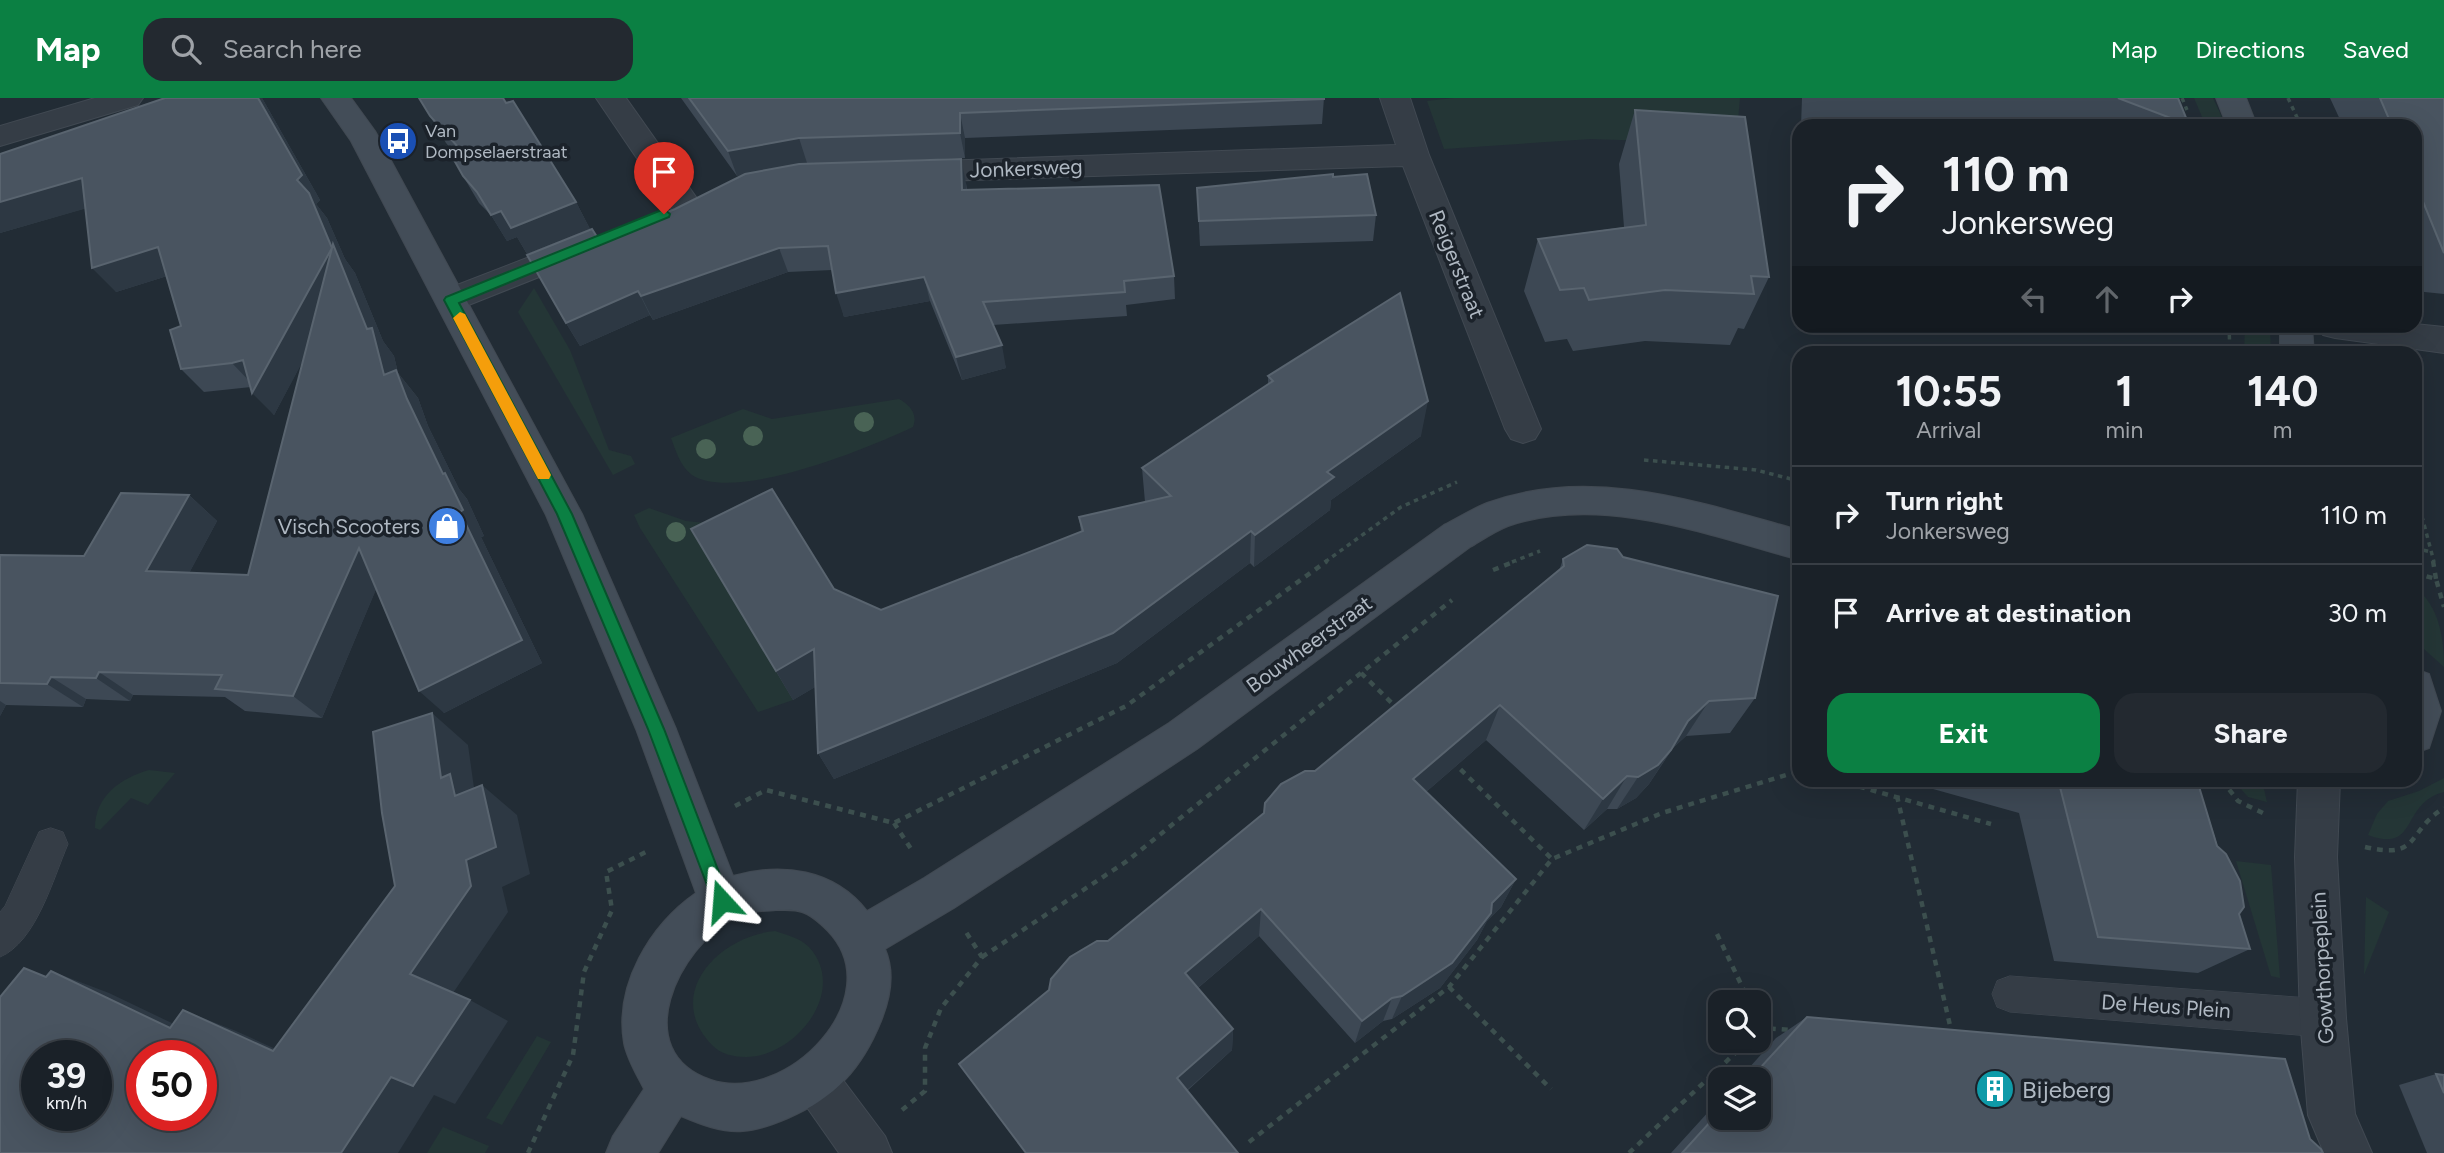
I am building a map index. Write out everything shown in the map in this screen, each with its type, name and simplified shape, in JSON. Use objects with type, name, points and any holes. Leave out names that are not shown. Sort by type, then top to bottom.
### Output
[{"type":"main road","points":[[336,98],[364,138],[564,514],[656,729],[722,901]]},
{"type":"main road","points":[[2231,98],[2239,119]]},
{"type":"main road","name":"Bouwheerstraat","points":[[860,939],[939,893],[1183,736],[1457,536],[1504,512],[1542,504],[1606,501],[1652,507],[1792,543]]},
{"type":"main road","points":[[776,889],[803,891],[827,902],[846,918],[860,939],[867,961],[868,986],[863,1012],[852,1037],[836,1060],[815,1080],[777,1100],[756,1106],[726,1108],[697,1101],[673,1086],[659,1069],[648,1047],[644,1024],[652,976],[664,953],[680,932],[700,915],[722,901],[749,892],[776,889]]},
{"type":"main road","points":[[631,1153],[673,1086]]},
{"type":"street","points":[[611,98],[672,210],[716,193]]},
{"type":"street","name":"Reigerstraat","points":[[1395,98],[1414,155],[1523,429]]},
{"type":"street","points":[[0,136],[118,99]]},
{"type":"street","name":"Jonkersweg","points":[[890,173],[1414,155]]},
{"type":"street","points":[[451,300],[610,236]]},
{"type":"street","points":[[2390,333],[2444,340]]},
{"type":"street","name":"Gowthorpeplein","points":[[2319,787],[2316,857],[2323,1018],[2332,1115],[2348,1153]]},
{"type":"street","points":[[815,1080],[865,1148]]},
{"type":"lane","points":[[0,939],[18,918],[51,844]]},
{"type":"lane","name":"De Heus Plein","points":[[2010,994],[2323,1018]]},
{"type":"path","points":[[2288,98],[2298,119]]},
{"type":"path","points":[[2422,516],[2444,607]]},
{"type":"path","points":[[1485,573],[1545,548]]},
{"type":"path","points":[[2422,550],[2432,552]]},
{"type":"path","points":[[2422,575],[2436,579]]},
{"type":"path","points":[[865,1148],[925,1091],[925,1048],[941,1009],[982,957],[1127,861],[1454,598]]},
{"type":"path","points":[[1362,673],[1406,717]]},
{"type":"path","points":[[1444,753],[1552,859]]},
{"type":"path","points":[[1249,1142],[1449,987],[1552,859],[1662,813],[1792,773]]},
{"type":"path","points":[[1863,787],[1991,824]]},
{"type":"path","points":[[1897,796],[1953,1038],[1939,1037]]},
{"type":"path","points":[[894,823],[982,957]]},
{"type":"path","points":[[1717,934],[1744,990]]},
{"type":"path","points":[[1449,987],[1551,1089]]},
{"type":"path","points":[[1771,1030],[1803,1030]]},
{"type":"path","points":[[1629,1153],[1735,1053]]},
{"type":"shaded area","points":[[1454,98],[1740,98],[1736,144],[1591,139],[1444,149],[1427,101]]},
{"type":"shaded area","points":[[2194,98],[2213,98],[2223,119],[2203,119]]},
{"type":"shaded area","points":[[534,288],[570,350],[609,450],[631,456],[635,464],[613,475],[518,312]]},
{"type":"shaded area","points":[[2245,333],[2270,333],[2271,346],[2244,346]]},
{"type":"shaded area","points":[[899,399],[912,410],[913,427],[835,459],[769,478],[712,482],[692,475],[681,463],[671,438],[743,409],[772,419]]},
{"type":"shaded area","points":[[649,508],[686,521],[717,524],[708,551],[793,700],[758,712],[640,528],[634,515]]},
{"type":"shaded area","points":[[2422,594],[2435,613],[2443,645],[2444,667],[2422,647]]},
{"type":"shaded area","points":[[149,770],[175,773],[148,805],[131,798],[100,830],[95,828],[100,807],[111,790],[129,778]]},
{"type":"shaded area","points":[[2444,778],[2444,792],[2430,798],[2421,806],[2403,833],[2395,838],[2384,839],[2368,835],[2377,814],[2388,801],[2419,791]]},
{"type":"shaded area","points":[[2239,787],[2263,787],[2267,802],[2248,797]]},
{"type":"shaded area","points":[[2236,861],[2271,865],[2280,978],[2271,976]]},
{"type":"shaded area","points":[[2366,897],[2389,912],[2364,975]]},
{"type":"shaded area","points":[[775,931],[805,944],[820,964],[823,983],[820,1001],[798,1034],[782,1046],[764,1054],[746,1057],[723,1053],[712,1045],[698,1026],[693,1007],[695,988],[704,971],[717,956],[754,935]]},
{"type":"shaded area","points":[[537,1036],[551,1042],[502,1125],[486,1118]]},
{"type":"shaded area","points":[[443,1127],[489,1146],[485,1153],[427,1153]]},
{"type":"building","points":[[165,98],[258,98],[302,175],[297,180],[309,193],[332,248],[252,393],[243,360],[181,369],[170,330],[181,326],[158,247],[92,268],[82,178],[0,202],[0,154]]},
{"type":"building","points":[[419,98],[503,98],[506,103],[513,101],[576,202],[511,228],[501,211],[491,215],[449,151],[459,148],[430,116]]},
{"type":"building","points":[[689,98],[1324,99],[960,113],[960,133],[799,138],[728,151]]},
{"type":"building","points":[[2118,98],[2178,98],[2187,119],[2173,119]]},
{"type":"building","points":[[2380,98],[2444,98],[2444,253],[2422,199],[2422,119],[2389,119]]},
{"type":"building","points":[[1635,110],[1745,117],[1769,277],[1751,276],[1754,294],[1665,290],[1589,300],[1584,288],[1560,290],[1538,239],[1646,225]]},
{"type":"building","points":[[961,159],[962,190],[1159,185],[1174,276],[1124,281],[1125,292],[983,302],[1002,345],[956,357],[924,277],[836,293],[828,246],[779,248],[641,296],[638,291],[566,323],[527,255],[592,229],[599,240],[675,209],[745,174],[799,164]]},
{"type":"building","points":[[1333,174],[1333,177],[1367,174],[1376,215],[1199,221],[1197,188]]},
{"type":"building","points":[[333,244],[367,329],[372,328],[384,375],[396,370],[407,399],[463,510],[460,512],[522,640],[419,691],[359,548],[293,696],[215,689],[222,675],[99,672],[96,678],[51,677],[47,684],[0,683],[0,555],[84,556],[121,493],[189,495],[146,571],[248,575]]},
{"type":"building","points":[[1400,293],[1428,401],[1327,472],[1334,477],[1255,535],[1251,531],[1113,633],[818,753],[814,649],[776,671],[691,529],[772,489],[834,589],[881,610],[1083,531],[1079,517],[1171,496],[1142,468],[1273,381],[1268,376]]},
{"type":"building","points":[[1587,545],[1617,549],[1623,557],[1778,596],[1755,698],[1709,701],[1688,721],[1671,750],[1658,765],[1638,777],[1627,776],[1603,799],[1500,705],[1413,779],[1516,879],[1492,903],[1491,913],[1452,963],[1402,996],[1392,998],[1362,1021],[1261,909],[1185,973],[1233,1029],[1177,1078],[1238,1153],[1026,1153],[959,1064],[1049,990],[1051,979],[1070,957],[1097,941],[1108,941],[1264,813],[1265,803],[1281,784],[1305,771],[1315,771],[1564,566],[1563,559]]},
{"type":"building","points":[[432,713],[441,778],[450,774],[455,796],[482,785],[496,847],[466,860],[471,886],[410,974],[470,1000],[413,1086],[391,1077],[341,1153],[0,1153],[0,997],[24,968],[46,977],[51,971],[170,1028],[183,1010],[273,1051],[395,886],[382,813],[373,732]]},
{"type":"building","points":[[2060,787],[2199,787],[2217,846],[2226,854],[2240,881],[2244,907],[2239,914],[2250,949],[2098,937]]},
{"type":"building","name":"Bijeberg","points":[[1807,1017],[2285,1059],[2310,1139],[2323,1153],[1682,1153],[1708,1124],[1708,1130],[1771,1130],[1771,1067],[1761,1067]]},
{"type":"building","points":[[2436,1074],[2444,1075],[2444,1093]]},
{"type":"slow traffic","points":[[460,318],[543,475]]},
{"type":"place","name":"Van Dompselaerstraat","points":[[398,141]]},
{"type":"place","name":"Visch Scooters","points":[[447,526]]},
{"type":"place","name":"Bijeberg","points":[[1995,1089]]},
{"type":"route","points":[[664,214],[451,300],[564,514],[656,729],[722,901]]}]
